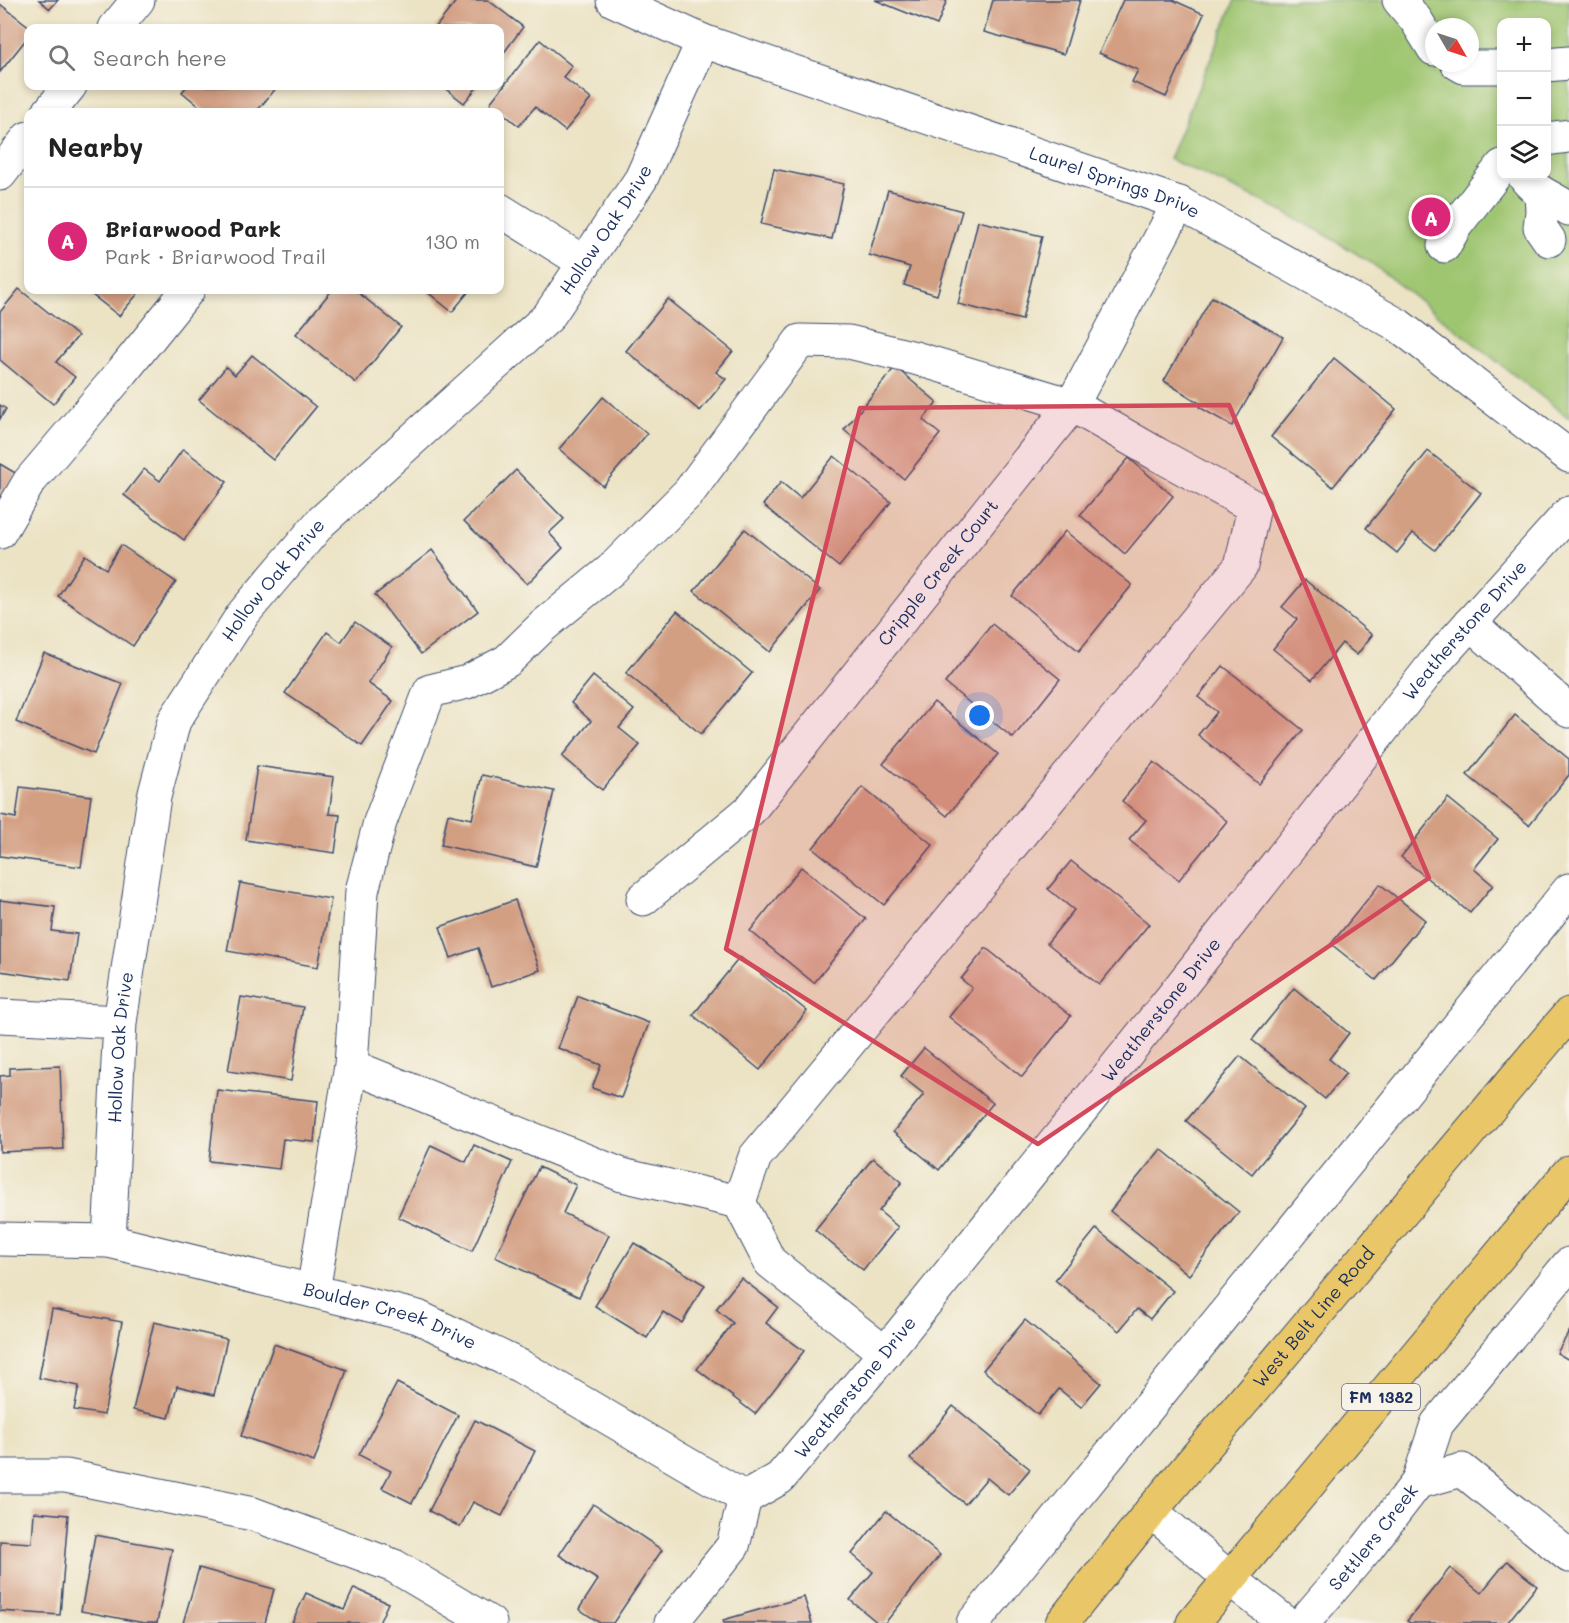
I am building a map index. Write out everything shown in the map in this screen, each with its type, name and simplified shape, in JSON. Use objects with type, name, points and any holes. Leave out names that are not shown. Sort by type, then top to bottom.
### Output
[{"type":"main road","name":"West Belt Line Road","points":[[1062,1623],[1151,1511],[1569,1014]]},
{"type":"main road","name":"FM 1382","points":[[1193,1623],[1569,1172]]},
{"type":"street","points":[[118,24],[138,0]]},
{"type":"street","name":"Laurel Springs Drive","points":[[613,0],[702,41],[1179,203],[1398,324],[1569,456]]},
{"type":"street","points":[[1411,7],[1425,33]]},
{"type":"street","name":"Hollow Oak Drive","points":[[109,1241],[120,1022],[154,797],[174,721],[243,614],[321,522],[548,317],[641,179],[702,41]]},
{"type":"street","points":[[1551,65],[1569,63]]},
{"type":"street","points":[[1479,67],[1497,67]]},
{"type":"street","points":[[52,108],[67,90]]},
{"type":"street","points":[[1551,138],[1569,136]]},
{"type":"street","points":[[0,174],[24,143]]},
{"type":"street","points":[[1444,246],[1456,225],[1497,172]]},
{"type":"street","points":[[1532,184],[1569,209]]},
{"type":"street","points":[[1532,184],[1542,212],[1540,227],[1550,240]]},
{"type":"street","name":"Cripple Creek Court","points":[[643,898],[750,810],[1072,405],[1179,203]]},
{"type":"street","points":[[504,212],[585,262]]},
{"type":"street","points":[[0,532],[29,482],[185,294]]},
{"type":"street","points":[[313,1291],[351,1066],[362,891],[380,822],[430,691],[467,682],[507,661],[543,626],[611,570],[689,492],[800,341],[849,342],[915,358],[1072,405],[1254,507],[1241,566],[755,1157],[739,1202],[770,1262],[885,1353]]},
{"type":"street","name":"Weatherstone Drive","points":[[745,1498],[780,1478],[885,1353],[1173,996],[1437,660],[1569,513]]},
{"type":"street","points":[[1470,623],[1569,711]]},
{"type":"street","points":[[973,1623],[1569,890]]},
{"type":"street","points":[[0,1016],[120,1022]]},
{"type":"street","points":[[351,1066],[622,1175],[739,1202]]},
{"type":"street","name":"Boulder Creek Drive","points":[[0,1239],[109,1241],[418,1317],[520,1366],[745,1498]]},
{"type":"street","points":[[1418,1482],[1437,1424],[1569,1264]]},
{"type":"street","name":"Settlers Creek","points":[[1303,1623],[1367,1548],[1418,1482],[1462,1470],[1569,1556]]},
{"type":"street","points":[[0,1476],[66,1476],[253,1514],[394,1566],[490,1623]]},
{"type":"street","points":[[671,1623],[733,1546],[745,1498]]},
{"type":"street","points":[[1151,1511],[1229,1578],[1287,1623]]},
{"type":"highlighted area","points":[[1229,405],[1429,878],[1038,1144],[726,949],[860,408]]},
{"type":"green space","points":[[1235,0],[1569,0],[1569,418],[1370,262],[1323,233],[1264,202],[1169,159]]},
{"type":"building","points":[[39,0],[58,0],[50,9]]},
{"type":"building","points":[[457,0],[488,0],[523,27],[504,53],[504,24],[438,24]]},
{"type":"building","points":[[875,0],[947,0],[937,25]]},
{"type":"building","points":[[993,0],[1080,0],[1064,54],[984,32]]},
{"type":"building","points":[[1123,0],[1173,0],[1204,14],[1166,97],[1132,82],[1138,70],[1099,53]]},
{"type":"building","points":[[0,4],[26,24],[24,24],[24,42],[0,72]]},
{"type":"building","points":[[540,40],[572,66],[563,77],[591,99],[565,131],[535,107],[519,126],[504,114],[504,108],[496,108],[490,103],[500,90],[504,90],[504,85]]},
{"type":"building","points":[[184,90],[275,90],[259,108],[201,108],[182,92]]},
{"type":"building","points":[[447,90],[475,90],[464,103]]},
{"type":"building","points":[[774,169],[844,184],[832,239],[761,224]]},
{"type":"building","points":[[888,190],[962,211],[937,295],[904,285],[910,267],[869,255]]},
{"type":"building","points":[[978,221],[1042,236],[1022,320],[958,304]]},
{"type":"building","points":[[19,289],[78,336],[56,362],[75,377],[53,404],[0,360],[0,312]]},
{"type":"building","points":[[91,294],[138,294],[119,316]]},
{"type":"building","points":[[329,294],[360,294],[401,327],[356,383],[296,334]]},
{"type":"building","points":[[430,294],[467,294],[452,312]]},
{"type":"building","points":[[1212,297],[1283,337],[1232,426],[1199,407],[1201,404],[1164,381]]},
{"type":"building","points":[[668,299],[733,351],[716,372],[726,379],[700,411],[626,351]]},
{"type":"building","points":[[252,355],[316,407],[273,460],[199,400],[226,367],[235,375]]},
{"type":"building","points":[[1334,358],[1396,409],[1333,487],[1271,437]]},
{"type":"building","points":[[895,367],[937,402],[923,420],[940,434],[904,479],[844,430]]},
{"type":"building","points":[[603,397],[647,434],[603,486],[559,449]]},
{"type":"building","points":[[0,405],[6,409],[0,419]]},
{"type":"building","points":[[183,449],[227,482],[184,540],[124,495],[144,469],[160,481]]},
{"type":"building","points":[[1428,451],[1481,493],[1435,550],[1413,533],[1397,553],[1366,528]]},
{"type":"building","points":[[834,456],[891,502],[839,567],[763,505],[781,482],[800,498]]},
{"type":"building","points":[[1129,458],[1173,496],[1125,554],[1080,515]]},
{"type":"building","points":[[0,464],[17,474],[0,500]]},
{"type":"building","points":[[516,470],[564,519],[549,533],[563,548],[527,584],[464,521]]},
{"type":"building","points":[[745,529],[820,590],[770,652],[694,591]]},
{"type":"building","points":[[1065,531],[1132,585],[1079,651],[1012,596]]},
{"type":"building","points":[[121,545],[176,582],[133,646],[58,596],[85,555],[106,569]]},
{"type":"building","points":[[432,550],[478,611],[421,654],[375,595]]},
{"type":"building","points":[[1305,580],[1372,635],[1357,655],[1342,643],[1312,680],[1273,649],[1297,619],[1282,607]]},
{"type":"building","points":[[677,611],[752,673],[701,734],[626,673]]},
{"type":"building","points":[[355,622],[392,647],[368,683],[393,701],[362,746],[285,693],[327,632],[341,642]]},
{"type":"building","points":[[992,624],[1060,679],[1013,738],[945,683]]},
{"type":"building","points":[[44,653],[123,684],[94,754],[16,722]]},
{"type":"building","points":[[1223,666],[1303,730],[1259,784],[1198,735],[1217,712],[1198,697]]},
{"type":"building","points":[[593,676],[634,710],[619,728],[640,745],[602,790],[562,756],[591,721],[571,703]]},
{"type":"building","points":[[934,702],[998,754],[947,816],[883,764]]},
{"type":"building","points":[[1515,715],[1569,759],[1569,775],[1529,825],[1467,775]]},
{"type":"building","points":[[1154,762],[1227,821],[1179,880],[1129,840],[1146,820],[1122,801]]},
{"type":"building","points":[[257,766],[334,777],[329,814],[340,815],[335,853],[246,840]]},
{"type":"building","points":[[482,775],[554,791],[536,867],[441,845],[448,814],[472,819]]},
{"type":"building","points":[[20,787],[91,796],[81,867],[0,856],[0,815],[16,818]]},
{"type":"building","points":[[862,787],[933,845],[884,905],[813,848]]},
{"type":"building","points":[[1448,798],[1498,839],[1474,869],[1493,885],[1470,913],[1401,857]]},
{"type":"building","points":[[1071,861],[1149,924],[1099,985],[1047,943],[1074,910],[1048,889]]},
{"type":"building","points":[[801,867],[866,919],[814,983],[750,931]]},
{"type":"building","points":[[240,883],[331,899],[318,967],[227,951]]},
{"type":"building","points":[[1380,884],[1425,920],[1376,980],[1331,944]]},
{"type":"building","points":[[0,900],[55,907],[52,931],[77,934],[70,981],[0,971]]},
{"type":"building","points":[[515,900],[540,970],[491,987],[478,948],[451,958],[440,927]]},
{"type":"building","points":[[986,948],[1071,1016],[1022,1077],[949,1017],[972,988],[961,979]]},
{"type":"building","points":[[740,957],[807,1011],[760,1070],[693,1015]]},
{"type":"building","points":[[1294,988],[1349,1033],[1329,1059],[1346,1073],[1325,1099],[1252,1040]]},
{"type":"building","points":[[578,996],[649,1023],[621,1098],[592,1088],[601,1065],[558,1048]]},
{"type":"building","points":[[241,997],[303,1007],[291,1081],[228,1071]]},
{"type":"building","points":[[924,1048],[993,1103],[939,1170],[893,1132],[924,1094],[901,1076]]},
{"type":"building","points":[[1240,1056],[1305,1109],[1252,1174],[1186,1121]]},
{"type":"building","points":[[60,1066],[63,1149],[0,1152],[0,1076],[10,1075],[10,1068]]},
{"type":"building","points":[[217,1090],[318,1101],[314,1142],[283,1139],[279,1169],[209,1161]]},
{"type":"building","points":[[431,1145],[466,1162],[474,1145],[512,1162],[472,1251],[398,1217]]},
{"type":"building","points":[[1161,1149],[1239,1212],[1189,1275],[1110,1211]]},
{"type":"building","points":[[873,1158],[902,1182],[879,1211],[898,1227],[863,1270],[815,1230]]},
{"type":"building","points":[[539,1167],[576,1185],[563,1213],[609,1235],[579,1297],[495,1257]]},
{"type":"building","points":[[1096,1229],[1173,1291],[1150,1319],[1137,1309],[1119,1331],[1055,1280]]},
{"type":"building","points":[[634,1243],[705,1285],[682,1323],[663,1312],[647,1338],[595,1306]]},
{"type":"building","points":[[741,1278],[778,1307],[766,1323],[804,1351],[755,1414],[697,1369],[733,1323],[716,1309]]},
{"type":"building","points":[[52,1309],[122,1322],[104,1415],[74,1410],[79,1386],[39,1378]]},
{"type":"building","points":[[1025,1320],[1101,1383],[1081,1407],[1059,1389],[1038,1415],[983,1370]]},
{"type":"building","points":[[154,1322],[227,1339],[214,1395],[177,1386],[169,1418],[133,1410]]},
{"type":"building","points":[[1569,1332],[1569,1360],[1557,1353]]},
{"type":"building","points":[[274,1344],[347,1370],[314,1462],[241,1436]]},
{"type":"building","points":[[397,1383],[458,1415],[412,1503],[382,1488],[391,1471],[359,1455]]},
{"type":"building","points":[[953,1406],[1030,1469],[1008,1495],[987,1478],[965,1504],[910,1459]]},
{"type":"building","points":[[475,1420],[535,1451],[502,1516],[473,1502],[460,1527],[429,1511]]},
{"type":"building","points":[[593,1504],[662,1550],[613,1623],[600,1623],[579,1609],[598,1580],[559,1555]]},
{"type":"building","points":[[886,1511],[940,1555],[885,1623],[878,1623],[850,1600],[873,1572],[852,1554]]},
{"type":"building","points":[[34,1512],[68,1515],[60,1615],[0,1611],[0,1541],[32,1543]]},
{"type":"building","points":[[95,1535],[172,1549],[157,1623],[144,1623],[81,1611]]},
{"type":"building","points":[[1507,1561],[1537,1586],[1507,1623],[1410,1623],[1407,1621],[1450,1568],[1481,1593]]},
{"type":"building","points":[[199,1568],[274,1589],[265,1623],[183,1623]]},
{"type":"building","points":[[354,1588],[388,1603],[379,1623],[292,1623],[306,1593],[344,1610]]},
{"type":"building","points":[[804,1597],[812,1623],[724,1623],[723,1620]]},
{"type":"place","name":"Briarwood Park","points":[[1431,217]]}]
